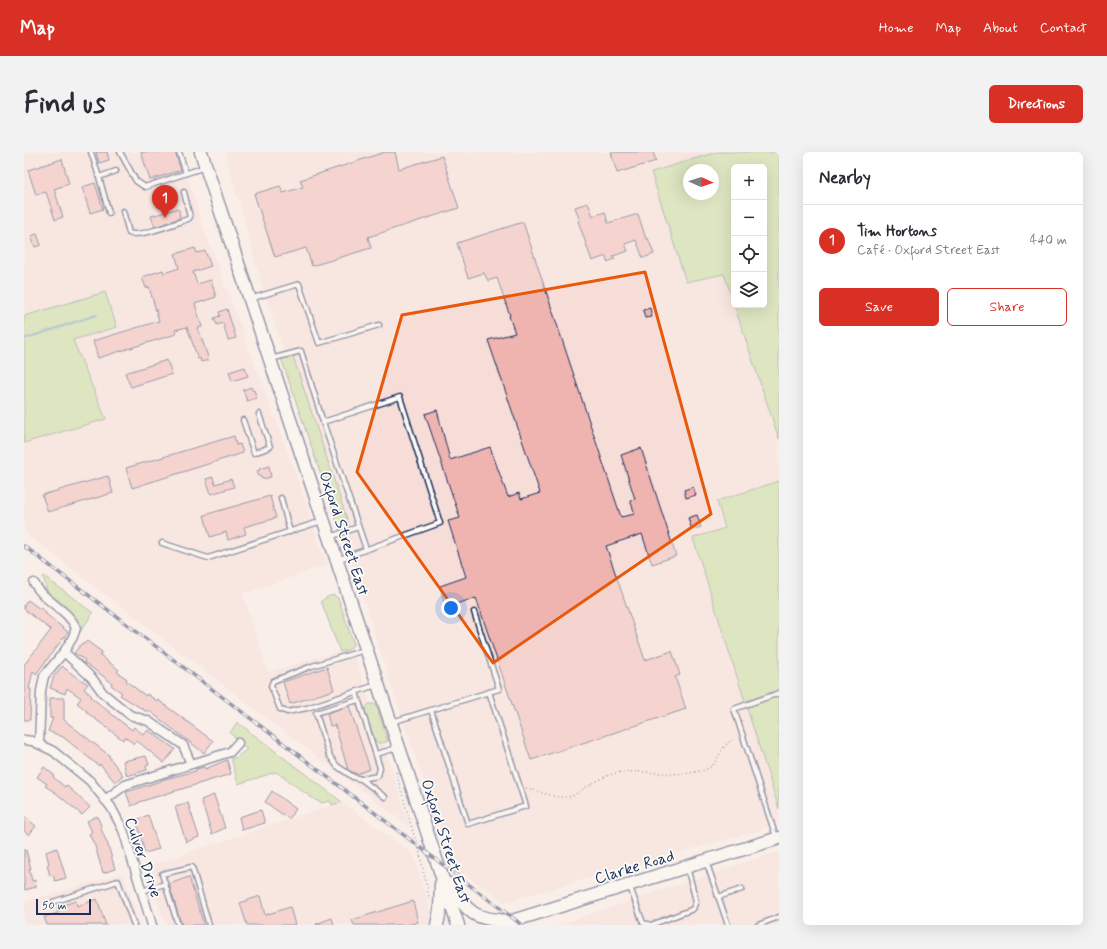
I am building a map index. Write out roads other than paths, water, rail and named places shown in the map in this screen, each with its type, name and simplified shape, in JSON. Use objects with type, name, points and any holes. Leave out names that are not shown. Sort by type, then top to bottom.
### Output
[{"type":"main road","name":"Oxford Street East","points":[[201,152],[458,925]]},
{"type":"main road","name":"Clarke Road","points":[[441,871],[463,903],[473,913],[489,920],[505,924],[778,839]]},
{"type":"main road","points":[[437,925],[440,910],[441,871]]},
{"type":"street","points":[[34,583],[38,592],[73,620],[76,628],[73,637],[64,652],[44,676],[41,691],[39,744]]},
{"type":"street","points":[[64,652],[92,678],[103,693],[130,715],[148,721],[183,745],[191,764]]},
{"type":"street","name":"Culver Drive","points":[[24,740],[32,741],[53,751],[90,781],[111,807],[123,830],[151,925]]},
{"type":"street","points":[[105,800],[125,785],[230,752],[238,743]]},
{"type":"lane","points":[[91,152],[109,213]]},
{"type":"lane","points":[[120,152],[136,181],[145,187],[206,166]]},
{"type":"lane","points":[[179,152],[186,173]]},
{"type":"lane","points":[[99,177],[116,171]]},
{"type":"lane","points":[[123,211],[129,233],[133,235],[142,234],[188,219],[190,217],[184,192]]},
{"type":"lane","points":[[250,299],[299,284],[319,343],[379,324]]},
{"type":"lane","points":[[270,359],[301,351],[323,422],[366,549]]},
{"type":"lane","points":[[323,422],[400,397],[440,523],[337,560]]},
{"type":"lane","points":[[243,420],[254,452],[270,447],[259,414]]},
{"type":"lane","points":[[280,498],[290,532]]},
{"type":"lane","points":[[162,543],[208,558],[324,521]]},
{"type":"lane","points":[[330,538],[358,527]]},
{"type":"lane","points":[[391,722],[499,689],[474,612]]},
{"type":"lane","points":[[367,649],[312,666],[272,681],[271,686],[280,709],[287,712],[307,708],[379,684]]},
{"type":"lane","points":[[356,692],[380,768],[378,776],[361,779]]},
{"type":"lane","points":[[431,710],[468,824],[526,806],[489,692]]},
{"type":"lane","points":[[778,839],[734,709],[779,694]]},
{"type":"lane","points":[[358,700],[316,714],[329,755],[338,766],[353,777],[361,779],[385,797]]},
{"type":"lane","points":[[376,754],[400,747]]},
{"type":"lane","points":[[706,861],[728,925]]},
{"type":"lane","points":[[178,925],[162,874],[192,867],[210,925]]},
{"type":"lane","points":[[629,885],[643,923],[651,925],[693,909],[696,901],[686,867]]},
{"type":"lane","points":[[53,902],[118,880],[134,925]]},
{"type":"lane","points":[[142,891],[165,884]]},
{"type":"lane","points":[[718,897],[742,889]]},
{"type":"lane","points":[[758,925],[779,917]]},
{"type":"waterway","points":[[24,339],[96,315]]},
{"type":"railway","points":[[24,546],[522,925]]},
{"type":"place","name":"Tim Hortons","points":[[165,218]]}]
